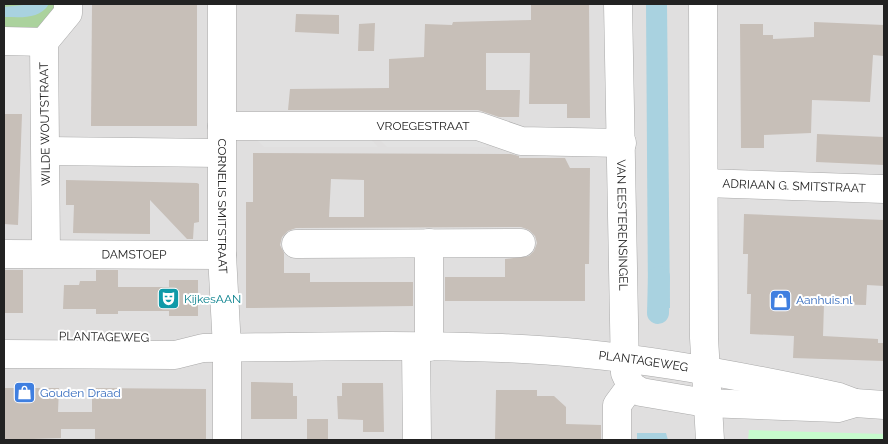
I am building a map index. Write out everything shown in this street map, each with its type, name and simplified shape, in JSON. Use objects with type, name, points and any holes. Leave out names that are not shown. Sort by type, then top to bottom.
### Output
[{"type":"street","points":[[4,42],[44,42],[68,13],[68,4]]},
{"type":"street","name":"CORNELIS SMITSTRAAT","points":[[222,4],[222,255],[215,348],[227,440]]},
{"type":"street","name":"VAN EESTERENSINGEL","points":[[618,4],[622,143],[624,373],[631,386]]},
{"type":"street","points":[[703,4],[705,370],[710,440]]},
{"type":"street","name":"WILDE WOUTSTRAAT","points":[[44,42],[46,253]]},
{"type":"street","name":"VROEGESTRAAT","points":[[222,126],[478,126],[521,141],[622,143]]},
{"type":"street","points":[[46,151],[221,153]]},
{"type":"street","name":"ADRIAAN G. SMITSTRAAT","points":[[704,183],[884,189]]},
{"type":"street","points":[[417,440],[429,243]]},
{"type":"street","points":[[296,244],[521,244]]},
{"type":"street","name":"DAMSTOEP","points":[[4,254],[222,255]]},
{"type":"street","name":"PLANTAGEWEG","points":[[4,336],[174,338],[215,348]]},
{"type":"street","name":"PLANTAGEWEG","points":[[4,354],[175,355],[215,348],[504,348],[624,359],[705,370],[839,397],[855,403],[884,405]]},
{"type":"street","points":[[617,440],[617,405],[631,386]]},
{"type":"street","name":"PLANTAGEWEG","points":[[631,386],[641,392],[706,403],[838,408],[855,403]]},
{"type":"shaded area","points":[[4,4],[884,4],[884,440],[4,440]]},
{"type":"shaded area","points":[[252,135],[367,135],[378,147],[264,147]]},
{"type":"shaded area","points":[[376,136],[478,137],[488,147],[387,147]]},
{"type":"green space","points":[[4,4],[57,4],[57,31],[4,30]]},
{"type":"green space","points":[[749,430],[884,434],[884,440],[748,440]]},
{"type":"water","points":[[49,4],[40,13],[35,15],[4,17],[4,7]]},
{"type":"water","points":[[646,4],[667,4],[670,308],[652,307],[648,304]]},
{"type":"water","points":[[637,433],[666,433],[668,440],[637,440]]},
{"type":"building","points":[[92,4],[197,4],[197,126],[91,126]]},
{"type":"building","points":[[531,4],[589,4],[590,118],[567,118],[567,104],[529,104],[530,53],[486,53],[486,90],[520,90],[519,117],[499,117],[478,110],[288,110],[290,89],[389,88],[389,59],[424,57],[425,24],[452,25],[453,22],[531,20]]},
{"type":"building","points":[[296,14],[339,15],[339,34],[295,32]]},
{"type":"building","points":[[814,22],[884,25],[884,56],[873,55],[870,102],[812,100],[811,133],[764,135],[764,148],[741,148],[740,24],[763,24],[763,35],[773,35],[773,39],[814,37]]},
{"type":"building","points":[[375,23],[374,51],[358,51],[359,24]]},
{"type":"building","points":[[4,114],[22,114],[18,225],[4,224]]},
{"type":"building","points":[[817,134],[884,137],[884,165],[816,162]]},
{"type":"building","points":[[253,153],[511,154],[519,156],[519,158],[565,158],[570,168],[590,168],[589,264],[585,264],[585,301],[445,301],[445,277],[505,277],[505,259],[529,256],[534,251],[537,243],[535,236],[529,230],[521,227],[296,228],[288,231],[282,237],[280,245],[284,253],[284,273],[310,273],[310,282],[413,282],[413,306],[246,308],[246,202],[253,202]],"holes":[[[331,179],[364,180],[364,217],[329,217]]]},
{"type":"building","points":[[66,180],[197,183],[199,184],[199,222],[194,223],[193,239],[187,239],[150,200],[150,234],[73,233],[74,205],[66,205]]},
{"type":"building","points":[[744,214],[884,220],[884,286],[867,285],[866,305],[824,304],[823,336],[878,339],[878,343],[884,343],[884,361],[793,358],[794,336],[750,334],[751,294],[747,294],[748,254],[743,254]]},
{"type":"building","points":[[4,270],[23,270],[23,313],[4,313]]},
{"type":"building","points":[[96,270],[118,270],[118,287],[169,287],[169,280],[198,280],[198,316],[169,316],[169,311],[118,311],[118,314],[96,314],[96,309],[63,309],[64,285],[79,285],[80,281],[96,281]]},
{"type":"building","points":[[251,382],[293,383],[293,396],[297,396],[297,419],[251,419]]},
{"type":"building","points":[[342,383],[383,383],[384,432],[363,432],[363,420],[338,419],[337,396],[342,396]]},
{"type":"building","points":[[4,388],[59,388],[58,412],[92,412],[92,388],[206,389],[206,440],[95,440],[95,429],[61,429],[61,438],[4,440]]},
{"type":"building","points":[[496,390],[537,390],[537,396],[554,396],[566,407],[566,424],[601,425],[601,440],[495,440]]},
{"type":"building","points":[[307,419],[328,419],[328,440],[307,440]]},
{"type":"waterway","points":[[658,313],[659,277]]},
{"type":"place","name":"KijkesAAN","points":[[168,299]]},
{"type":"place","name":"Aanhuis.nl","points":[[780,300]]},
{"type":"place","name":"Gouden Draad","points":[[24,393]]}]
